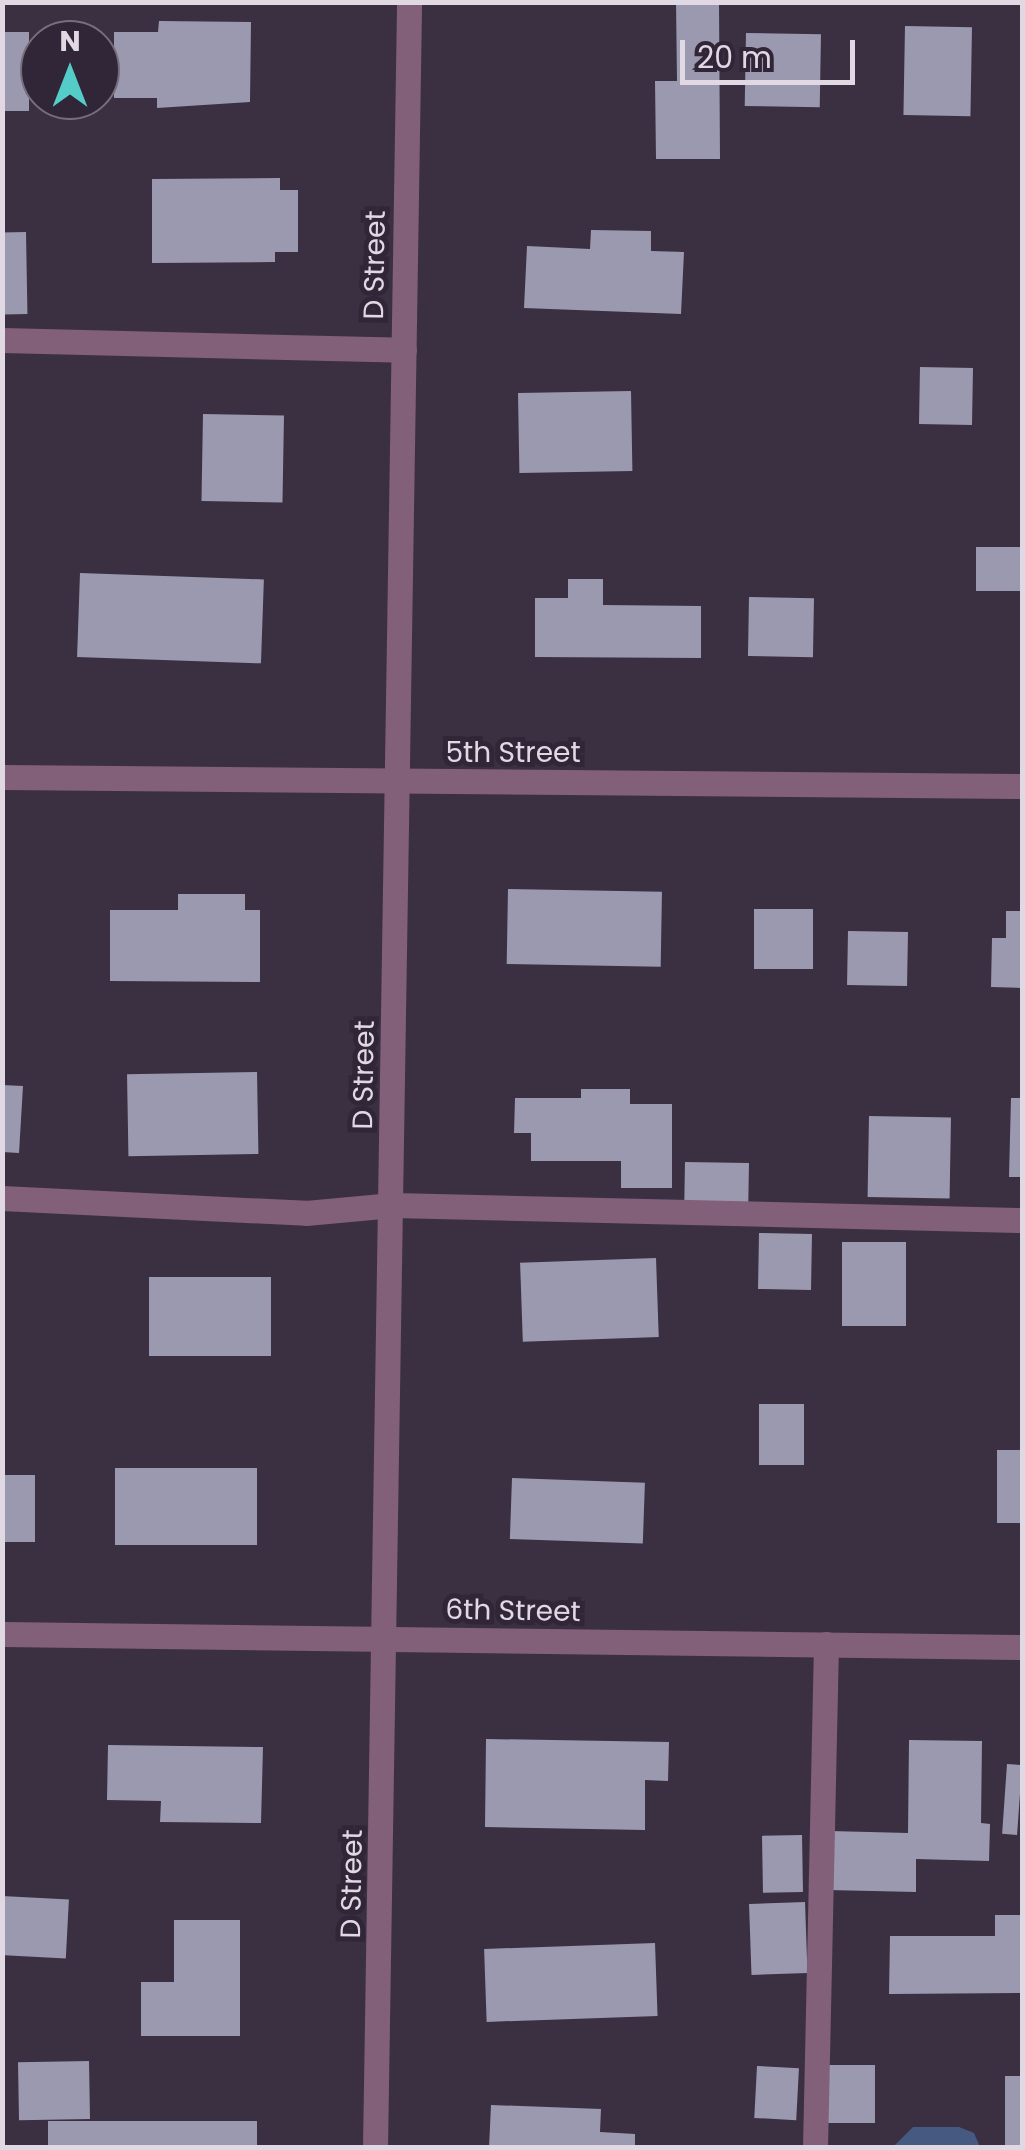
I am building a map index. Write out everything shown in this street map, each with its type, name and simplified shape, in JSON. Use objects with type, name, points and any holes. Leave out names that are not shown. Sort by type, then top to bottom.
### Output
[{"type":"street","name":"D Street","points":[[375,2148],[387,1640],[409,2]]},
{"type":"street","points":[[2,340],[404,350]]},
{"type":"street","name":"5th Street","points":[[2,777],[1022,786]]},
{"type":"street","points":[[2,1198],[306,1213],[393,1205],[1022,1220]]},
{"type":"street","name":"6th Street","points":[[2,1634],[1022,1647]]},
{"type":"street","points":[[816,2148],[826,1644]]},
{"type":"water","points":[[913,2127],[959,2127],[974,2133],[980,2147],[893,2147]]},
{"type":"building","points":[[676,2],[719,2],[720,159],[656,159],[655,81],[677,81]]},
{"type":"building","points":[[159,21],[251,22],[250,102],[157,108],[157,98],[120,98],[120,32],[158,32]]},
{"type":"building","points":[[905,26],[972,27],[970,116],[903,115]]},
{"type":"building","points":[[2,32],[20,32],[20,111],[2,111]]},
{"type":"building","points":[[746,33],[821,34],[820,107],[745,106]]},
{"type":"building","points":[[280,178],[280,190],[298,190],[298,252],[275,252],[275,262],[152,263],[152,179]]},
{"type":"building","points":[[591,230],[651,231],[651,251],[684,252],[681,314],[524,308],[527,246],[590,249]]},
{"type":"building","points":[[2,232],[26,232],[27,314],[3,314]]},
{"type":"building","points":[[920,367],[973,368],[972,425],[919,424]]},
{"type":"building","points":[[631,391],[632,471],[519,473],[518,393]]},
{"type":"building","points":[[203,414],[284,415],[282,502],[201,501]]},
{"type":"building","points":[[976,547],[1022,547],[1022,591],[976,591]]},
{"type":"building","points":[[80,573],[264,579],[261,663],[77,657]]},
{"type":"building","points":[[568,579],[603,579],[603,605],[701,606],[701,658],[535,657],[535,598],[568,598]]},
{"type":"building","points":[[749,597],[814,598],[813,657],[748,656]]},
{"type":"building","points":[[508,889],[662,892],[661,967],[507,964]]},
{"type":"building","points":[[178,894],[245,894],[245,910],[260,910],[260,982],[110,981],[110,910],[178,910]]},
{"type":"building","points":[[754,909],[813,909],[813,969],[754,969]]},
{"type":"building","points":[[1006,911],[1022,911],[1022,988],[991,987],[992,938],[1006,938]]},
{"type":"building","points":[[848,931],[908,932],[907,986],[847,985]]},
{"type":"building","points":[[257,1072],[258,1154],[128,1156],[127,1074]]},
{"type":"building","points":[[2,1085],[23,1086],[19,1153],[2,1152]]},
{"type":"building","points":[[581,1089],[630,1089],[630,1104],[672,1104],[672,1188],[621,1188],[621,1161],[531,1161],[531,1133],[514,1133],[515,1098],[581,1098]]},
{"type":"building","points":[[1011,1098],[1022,1098],[1022,1177],[1009,1177]]},
{"type":"building","points":[[869,1116],[951,1117],[950,1198],[868,1197]]},
{"type":"building","points":[[685,1162],[749,1163],[748,1208],[684,1207]]},
{"type":"building","points":[[759,1233],[812,1234],[811,1290],[758,1289]]},
{"type":"building","points":[[842,1242],[906,1242],[906,1326],[842,1326]]},
{"type":"building","points":[[656,1258],[659,1337],[523,1342],[520,1263]]},
{"type":"building","points":[[149,1277],[271,1277],[271,1356],[149,1356]]},
{"type":"building","points":[[759,1404],[804,1404],[804,1465],[759,1465]]},
{"type":"building","points":[[997,1450],[1022,1450],[1022,1523],[997,1523]]},
{"type":"building","points":[[115,1468],[257,1468],[257,1545],[115,1545]]},
{"type":"building","points":[[3,1475],[35,1475],[35,1542],[3,1542]]},
{"type":"building","points":[[512,1478],[645,1483],[643,1544],[510,1539]]},
{"type":"building","points":[[486,1739],[669,1742],[668,1781],[645,1780],[645,1830],[485,1827]]},
{"type":"building","points":[[909,1740],[982,1741],[981,1823],[990,1824],[989,1861],[916,1859],[916,1892],[828,1890],[830,1831],[908,1833]]},
{"type":"building","points":[[108,1745],[263,1747],[261,1823],[160,1822],[161,1801],[107,1800]]},
{"type":"building","points":[[1007,1764],[1022,1765],[1017,1835],[1002,1834]]},
{"type":"building","points":[[802,1835],[803,1892],[763,1893],[762,1836]]},
{"type":"building","points":[[2,1896],[69,1900],[66,1958],[2,1955]]},
{"type":"building","points":[[805,1902],[807,1973],[752,1975],[749,1904]]},
{"type":"building","points":[[995,1915],[1022,1915],[1022,1993],[889,1994],[890,1936],[995,1936]]},
{"type":"building","points":[[174,1920],[240,1920],[240,2036],[141,2036],[141,1982],[174,1982]]},
{"type":"building","points":[[655,1943],[658,2016],[487,2022],[484,1949]]},
{"type":"building","points":[[89,2061],[90,2119],[19,2120],[18,2062]]},
{"type":"building","points":[[826,2065],[875,2065],[875,2123],[826,2123]]},
{"type":"building","points":[[757,2066],[799,2068],[796,2120],[754,2118]]},
{"type":"building","points":[[1005,2076],[1022,2076],[1022,2148],[1005,2148]]},
{"type":"building","points":[[491,2105],[601,2109],[600,2132],[635,2134],[635,2148],[489,2148]]},
{"type":"building","points":[[48,2121],[257,2121],[257,2148],[48,2148]]}]
